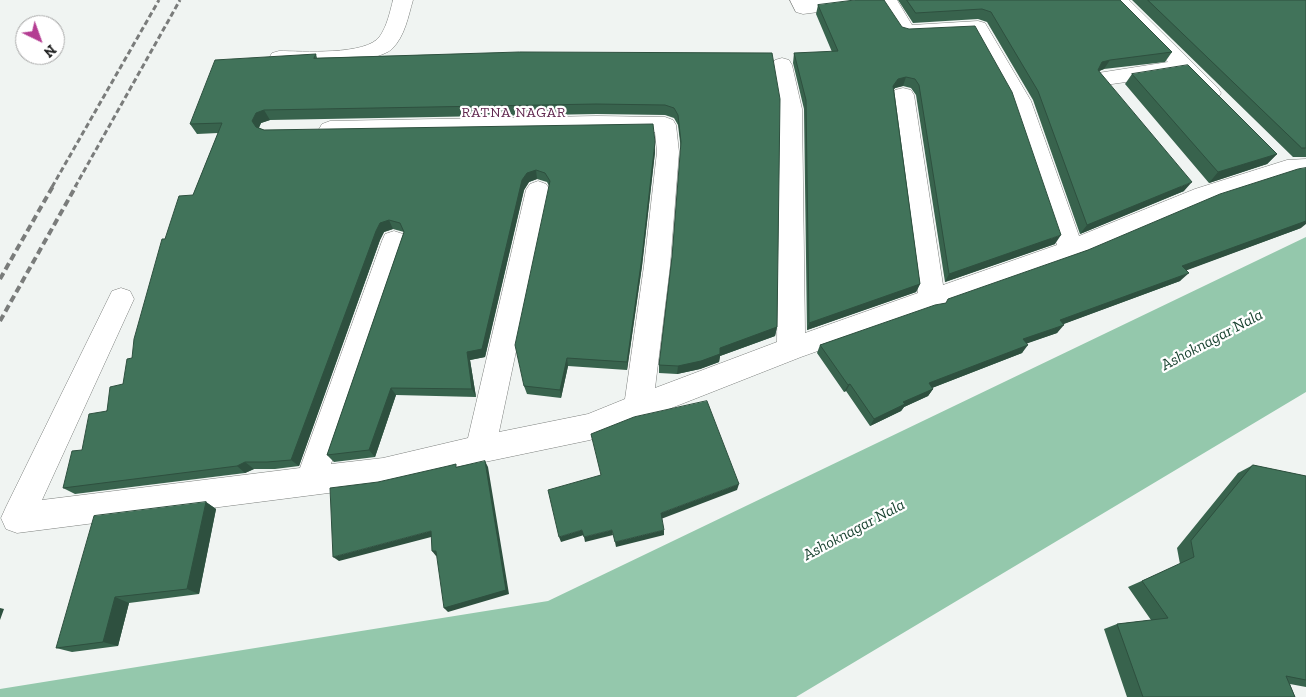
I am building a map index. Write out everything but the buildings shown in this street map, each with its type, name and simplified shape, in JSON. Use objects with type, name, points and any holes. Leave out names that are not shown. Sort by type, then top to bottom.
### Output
[{"type":"street","points":[[257,59],[364,54],[382,47],[393,32],[403,0]]},
{"type":"street","points":[[800,0],[803,8],[864,0]]},
{"type":"street","points":[[887,0],[906,31],[978,27],[1020,101],[1071,250]]},
{"type":"street","points":[[1118,0],[1227,110]]},
{"type":"street","points":[[782,65],[791,109],[791,349]]},
{"type":"street","points":[[1118,94],[1105,78],[1186,67]]},
{"type":"street","points":[[903,95],[932,301]]},
{"type":"street","points":[[310,129],[598,124],[665,125],[668,152],[660,238],[638,407]]},
{"type":"street","points":[[121,299],[17,518],[383,472],[480,449],[590,427],[791,349],[932,301],[1071,250],[1197,188],[1289,163]]},
{"type":"street","points":[[480,449],[538,190]]},
{"type":"street","points":[[310,482],[394,241]]},
{"type":"water","name":"Ashoknagar Nala","points":[[1306,237],[1306,392],[796,697],[0,697],[0,689],[548,601]]},
{"type":"railway","points":[[52,187],[159,0]]},
{"type":"railway","points":[[75,187],[180,0]]},
{"type":"railway","points":[[0,279],[53,186]]},
{"type":"railway","points":[[0,321],[76,186]]},
{"type":"district","name":"RATNA NAGAR","points":[[514,113]]}]
